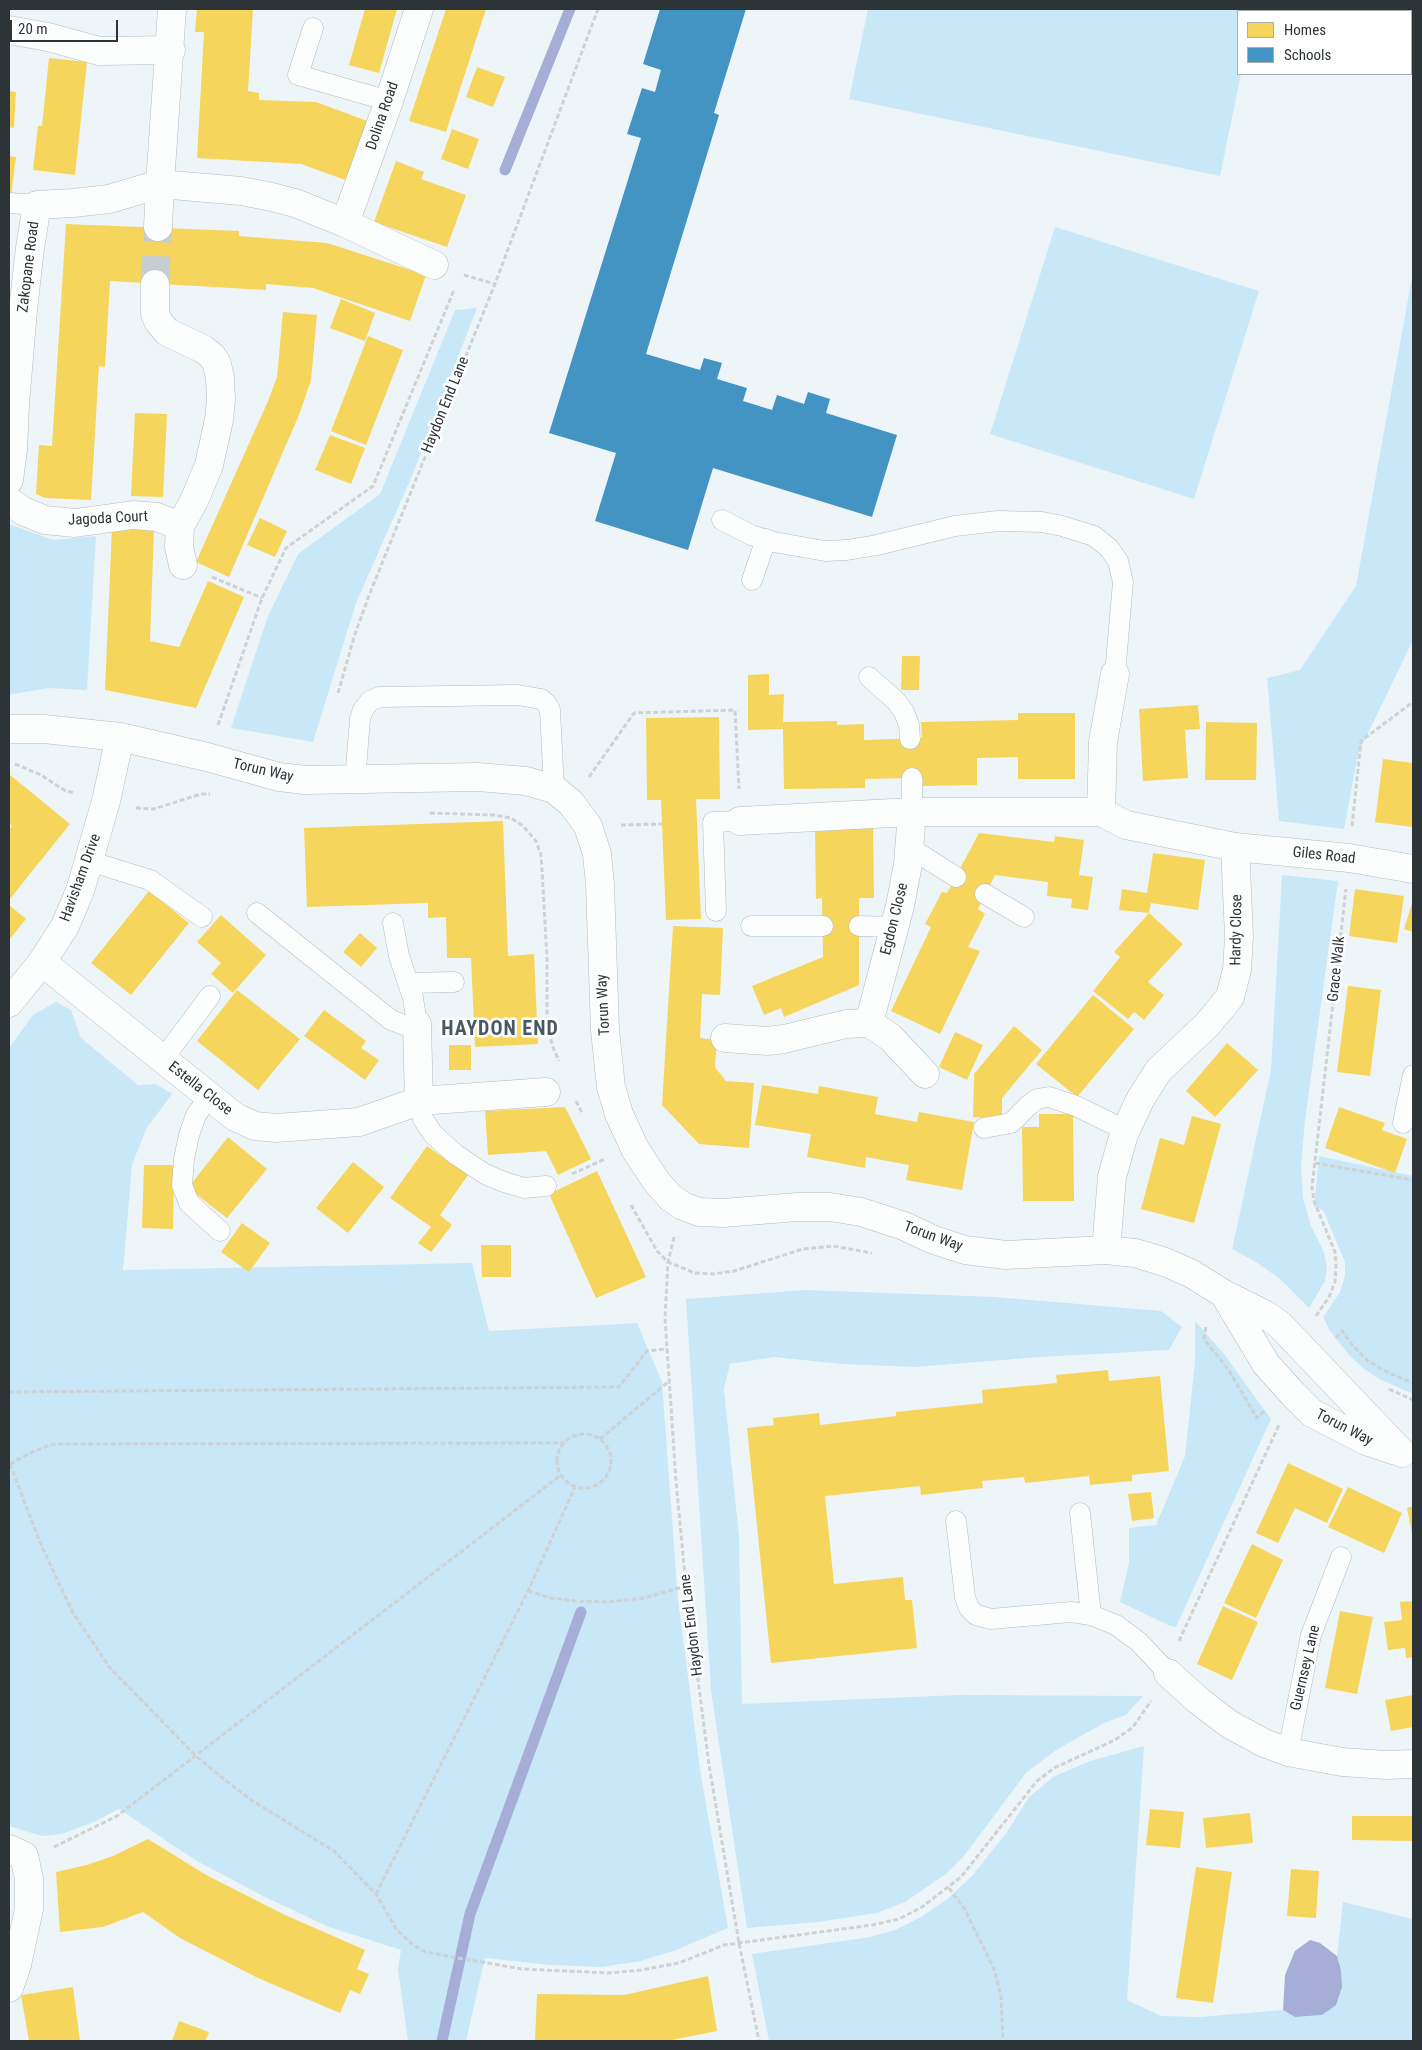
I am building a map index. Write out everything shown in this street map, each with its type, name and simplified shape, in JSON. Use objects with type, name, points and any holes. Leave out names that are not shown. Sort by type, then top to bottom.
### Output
[{"type":"street","points":[[158,227],[171,50],[172,9]]},
{"type":"street","name":"Dolina Road","points":[[345,223],[389,101],[418,9]]},
{"type":"street","points":[[9,30],[48,37],[99,51],[171,50]]},
{"type":"street","points":[[160,184],[242,191],[295,203],[345,223],[434,265]]},
{"type":"street","name":"Zakopane Road","points":[[9,480],[13,450],[15,404],[16,309],[30,248],[37,204],[74,203],[109,199],[160,184]]},
{"type":"street","points":[[155,284],[155,313],[158,321],[168,332],[203,349],[212,356],[217,364],[220,378],[221,399],[209,465],[194,501],[180,526],[179,547],[182,565]]},
{"type":"street","name":"Jagoda Court","points":[[9,501],[23,511],[45,520],[74,523],[133,516],[158,517],[180,526]]},
{"type":"street","points":[[1101,812],[1103,742],[1115,674]]},
{"type":"street","name":"Torun Way","points":[[9,729],[44,729],[120,737],[207,756],[279,777],[305,780],[355,781],[478,777],[526,781],[563,796],[588,826],[596,854],[600,884],[605,1030],[612,1087],[619,1114],[635,1148],[656,1181],[671,1198],[683,1206],[699,1212],[723,1213],[797,1207],[861,1212],[896,1223],[934,1240],[965,1250],[1006,1255],[1106,1250],[1136,1253],[1165,1262],[1192,1274],[1224,1294],[1266,1315],[1280,1325],[1408,1456]]},
{"type":"street","name":"Havisham Drive","points":[[9,1002],[42,962],[65,926],[80,891],[106,801],[120,737]]},
{"type":"street","points":[[740,821],[912,812],[1101,812],[1126,825],[1235,847]]},
{"type":"street","name":"Egdon Close","points":[[869,1023],[895,927],[910,848],[912,812]]},
{"type":"street","name":"Giles Road","points":[[1235,847],[1349,858],[1413,869]]},
{"type":"street","name":"Hardy Close","points":[[1106,1250],[1112,1177],[1125,1130],[1141,1098],[1159,1070],[1207,1024],[1230,996],[1236,970],[1239,936],[1235,847]]},
{"type":"street","name":"Estella Close","points":[[42,962],[209,1097],[235,1117],[255,1126],[276,1128],[359,1122],[419,1100],[546,1092]]},
{"type":"street","points":[[725,1038],[767,1041],[784,1039],[846,1024],[869,1023],[890,1037],[925,1074]]},
{"type":"street","points":[[417,1024],[419,1100]]},
{"type":"street","name":"Torun Way","points":[[1224,1294],[1266,1364],[1307,1408],[1366,1441],[1408,1456]]},
{"type":"street","points":[[1168,1673],[1198,1701],[1229,1724],[1264,1743],[1288,1752],[1342,1762],[1386,1765],[1413,1764]]},
{"type":"street","points":[[9,1988],[17,1965],[29,1909],[29,1880],[16,1852]]},
{"type":"lane","points":[[313,28],[298,75],[389,101]]},
{"type":"lane","points":[[10,202],[37,204]]},
{"type":"lane","points":[[722,520],[751,535],[825,551],[847,550],[893,542],[955,526],[998,521],[1022,520],[1062,526],[1094,536],[1109,548],[1118,561],[1123,582],[1115,674]]},
{"type":"lane","points":[[752,580],[766,539]]},
{"type":"lane","points":[[870,677],[896,701],[904,712],[909,725],[910,739]]},
{"type":"lane","points":[[355,781],[360,719],[363,710],[370,701],[379,697],[518,695],[541,699],[550,710],[563,796]]},
{"type":"lane","points":[[912,778],[912,812]]},
{"type":"lane","points":[[716,911],[713,822],[740,821]]},
{"type":"lane","points":[[910,848],[956,877]]},
{"type":"lane","points":[[90,861],[150,880],[202,917]]},
{"type":"lane","points":[[985,894],[1024,918]]},
{"type":"lane","points":[[257,912],[391,1020],[404,1025],[417,1024],[414,998],[399,956],[393,924]]},
{"type":"lane","points":[[751,926],[823,926]]},
{"type":"lane","points":[[859,926],[895,927]]},
{"type":"lane","points":[[408,984],[454,982]]},
{"type":"lane","points":[[163,1060],[210,996]]},
{"type":"lane","points":[[1404,1123],[1413,1075]]},
{"type":"lane","points":[[209,1097],[196,1115],[189,1135],[184,1159],[182,1185],[189,1204],[220,1231]]},
{"type":"lane","points":[[984,1128],[1011,1123],[1037,1099],[1048,1097],[1076,1106],[1125,1130]]},
{"type":"lane","points":[[419,1100],[423,1120],[433,1134],[455,1154],[485,1174],[504,1182],[524,1188],[546,1186]]},
{"type":"lane","points":[[1080,1513],[1091,1615]]},
{"type":"lane","points":[[956,1521],[965,1597],[969,1608],[976,1615],[991,1619],[1071,1612],[1091,1615],[1116,1626],[1139,1642],[1168,1673]]},
{"type":"lane","name":"Guernsey Lane","points":[[1288,1752],[1311,1635],[1341,1557]]},
{"type":"path","name":"Haydon End Lane","points":[[338,696],[354,634],[495,284],[598,9]]},
{"type":"path","points":[[207,756],[262,598],[286,548],[373,486],[457,284]]},
{"type":"path","points":[[182,565],[262,598]]},
{"type":"path","name":"Grace Walk","points":[[1313,1321],[1329,1297],[1335,1282],[1335,1252],[1314,1201],[1312,1187],[1361,741],[1413,702]]},
{"type":"path","points":[[563,796],[634,713],[735,710],[740,821]]},
{"type":"path","points":[[9,761],[41,775],[64,790],[140,809],[154,809],[200,794],[215,794]]},
{"type":"path","points":[[426,813],[494,815],[511,818],[523,826],[536,841],[541,855],[542,870],[547,959],[547,1017],[552,1046],[559,1063]]},
{"type":"path","points":[[575,1098],[583,1115]]},
{"type":"path","points":[[602,1152],[610,1166]]},
{"type":"path","points":[[546,1186],[605,1158]]},
{"type":"path","points":[[1315,1163],[1413,1180]]},
{"type":"path","points":[[627,1198],[652,1243],[668,1262]]},
{"type":"path","name":"Haydon End Lane","points":[[683,1206],[668,1262],[665,1318],[676,1482],[686,1586],[709,1765],[739,1943],[759,2041]]},
{"type":"path","points":[[9,1392],[619,1387],[646,1351],[666,1349]]},
{"type":"path","points":[[600,1439],[668,1382]]},
{"type":"path","points":[[582,1434],[594,1435],[600,1439],[610,1451],[612,1459],[609,1474],[604,1481],[591,1488],[575,1487],[564,1480],[557,1462],[557,1455],[564,1443],[575,1435],[582,1434]]},
{"type":"path","points":[[564,1443],[59,1444],[50,1445],[9,1463],[39,1540],[73,1613],[110,1668],[197,1757],[251,1800],[334,1851],[376,1894],[397,1930],[412,1944],[424,1951],[522,1969],[609,1973],[642,1970],[679,1963],[719,1947],[739,1943],[872,1925],[899,1919],[922,1907],[949,1888],[964,1908],[994,1969],[1001,1996],[1003,2041]]},
{"type":"path","points":[[16,1852],[58,1845],[117,1816],[197,1757],[561,1475]]},
{"type":"path","points":[[376,1894],[528,1591],[575,1487]]},
{"type":"path","points":[[528,1591],[552,1598],[609,1602],[644,1598],[686,1586]]},
{"type":"shaded area","points":[[868,9],[1255,9],[1237,10],[1237,75],[1241,75],[1220,176],[849,99]]},
{"type":"shaded area","points":[[1055,227],[1259,291],[1194,499],[990,434]]},
{"type":"shaded area","points":[[1413,272],[1413,640],[1358,754],[1344,829],[1279,821],[1267,678],[1300,670],[1356,586]]},
{"type":"shaded area","points":[[477,308],[412,476],[356,603],[313,742],[231,728],[268,616],[298,554],[380,494],[455,310]]},
{"type":"shaded area","points":[[9,524],[53,540],[96,536],[87,690],[48,688],[9,695]]},
{"type":"shaded area","points":[[1282,875],[1338,881],[1305,1120],[1301,1165],[1303,1198],[1311,1226],[1324,1252],[1327,1267],[1325,1281],[1309,1308],[1280,1279],[1256,1262],[1232,1249],[1271,1070]]},
{"type":"shaded area","points":[[56,1002],[71,1010],[81,1038],[138,1085],[156,1084],[172,1094],[146,1129],[132,1165],[123,1270],[472,1263],[489,1331],[637,1323],[662,1382],[678,1600],[701,1776],[728,1928],[676,1950],[641,1961],[601,1967],[551,1965],[485,1958],[466,2041],[408,2041],[398,1969],[401,1950],[329,1927],[263,1896],[195,1860],[119,1809],[96,1821],[62,1834],[42,1836],[9,1826],[9,1048],[33,1015]]},
{"type":"shaded area","points":[[1319,1156],[1413,1176],[1413,1394],[1379,1379],[1363,1368],[1350,1356],[1330,1331],[1323,1317],[1340,1292],[1345,1276],[1345,1262],[1323,1210],[1314,1207]]},
{"type":"shaded area","points":[[805,1290],[996,1297],[1161,1311],[1182,1327],[1169,1350],[1040,1357],[915,1367],[842,1364],[774,1357],[730,1364],[724,1389],[739,1537],[742,1704],[959,1695],[1143,1696],[1126,1715],[1104,1723],[1056,1750],[1026,1773],[964,1856],[946,1874],[905,1902],[877,1913],[818,1922],[747,1928],[711,1691],[686,1299]]},
{"type":"shaded area","points":[[1195,1321],[1224,1354],[1271,1419],[1176,1627],[1170,1626],[1120,1602],[1129,1563],[1129,1528],[1156,1525],[1185,1456],[1195,1361]]},
{"type":"shaded area","points":[[1144,1746],[1127,2000],[1161,2016],[1200,2017],[1283,2010],[1295,2017],[1322,2015],[1341,1970],[1337,1956],[1343,1902],[1413,1919],[1413,2033],[1411,2041],[769,2041],[752,1954],[870,1937],[895,1930],[921,1917],[946,1900],[972,1876],[1007,1832],[1029,1797],[1053,1777],[1090,1761]]},
{"type":"water","points":[[1310,1940],[1320,1943],[1337,1956],[1341,1970],[1342,1987],[1336,2005],[1322,2015],[1295,2017],[1283,2010],[1285,1975],[1295,1951]]},
{"type":"building: Homes","points":[[197,9],[253,9],[248,91],[259,93],[259,100],[316,102],[370,122],[348,181],[301,164],[197,158],[204,32],[195,32]]},
{"type":"building: Homes","points":[[365,9],[397,9],[379,73],[349,65]]},
{"type":"building: Homes","points":[[446,9],[486,9],[446,132],[409,121]]},
{"type":"building: Homes","points":[[49,58],[87,62],[75,175],[33,170],[38,126],[42,126]]},
{"type":"building: Homes","points":[[477,67],[505,77],[493,107],[466,97]]},
{"type":"building: Homes","points":[[9,91],[16,92],[14,128],[9,127]]},
{"type":"building: Homes","points":[[452,129],[479,139],[468,169],[441,159]]},
{"type":"building: Homes","points":[[9,156],[16,157],[10,205],[9,205]]},
{"type":"building: Homes","points":[[396,161],[424,172],[421,179],[466,195],[447,247],[374,222]]},
{"type":"building: Homes","points":[[66,224],[239,231],[239,236],[327,243],[426,275],[410,321],[313,288],[266,284],[266,290],[110,281],[105,367],[99,366],[91,500],[45,498],[36,494],[39,445],[52,446]]},
{"type":"building: Homes","points":[[341,299],[375,313],[365,341],[330,328]]},
{"type":"building: Homes","points":[[283,312],[317,315],[311,380],[299,415],[229,577],[196,562],[277,377]]},
{"type":"building: Homes","points":[[368,336],[403,350],[366,445],[331,431]]},
{"type":"building: Homes","points":[[135,413],[167,414],[163,497],[131,496]]},
{"type":"building: Homes","points":[[330,435],[365,448],[351,484],[315,470]]},
{"type":"building: Homes","points":[[260,518],[287,531],[275,557],[247,545]]},
{"type":"building: Homes","points":[[112,528],[154,529],[150,641],[179,647],[208,581],[244,597],[196,708],[105,690]]},
{"type":"building: Homes","points":[[902,656],[920,656],[919,690],[901,690]]},
{"type":"building: Homes","points":[[769,674],[769,695],[784,694],[783,722],[837,721],[837,725],[864,724],[864,740],[922,738],[921,722],[1018,720],[1018,713],[1075,713],[1075,779],[1018,779],[1018,757],[977,758],[977,785],[923,786],[923,778],[912,778],[865,779],[865,788],[784,789],[783,729],[748,730],[748,675]]},
{"type":"building: Homes","points":[[1198,705],[1200,729],[1185,730],[1188,778],[1143,781],[1139,709]]},
{"type":"building: Homes","points":[[719,717],[720,799],[696,799],[701,919],[666,920],[661,800],[647,800],[646,718]]},
{"type":"building: Homes","points":[[1206,722],[1257,723],[1256,780],[1205,780]]},
{"type":"building: Homes","points":[[1383,759],[1413,763],[1412,827],[1375,822]]},
{"type":"building: Homes","points":[[9,774],[70,824],[9,900],[9,830],[12,826],[9,823]]},
{"type":"building: Homes","points":[[503,821],[508,956],[534,954],[538,1044],[475,1047],[471,958],[447,958],[446,917],[428,918],[428,903],[307,907],[304,828]]},
{"type":"building: Homes","points":[[873,826],[874,898],[859,898],[859,985],[784,1017],[781,1008],[764,1015],[752,986],[823,957],[822,898],[816,899],[815,827]]},
{"type":"building: Homes","points":[[979,833],[1054,842],[1055,836],[1084,840],[1079,875],[1093,877],[1088,910],[1071,908],[1072,899],[1047,896],[1048,882],[995,875],[978,909],[985,914],[968,947],[980,951],[940,1034],[891,1011],[931,927],[925,924],[942,892],[947,893]]},
{"type":"building: Homes","points":[[1153,853],[1205,860],[1198,910],[1151,903],[1149,913],[1119,910],[1122,889],[1147,893]]},
{"type":"building: Homes","points":[[1355,889],[1404,896],[1397,943],[1349,936]]},
{"type":"building: Homes","points":[[149,891],[189,923],[131,995],[91,963]]},
{"type":"building: Homes","points":[[1413,900],[1413,932],[1404,929]]},
{"type":"building: Homes","points":[[9,905],[26,919],[9,940]]},
{"type":"building: Homes","points":[[1149,913],[1183,944],[1148,982],[1164,995],[1144,1020],[1134,1012],[1128,1019],[1093,991],[1120,957],[1114,952]]},
{"type":"building: Homes","points":[[221,915],[266,955],[233,993],[211,974],[221,963],[197,942]]},
{"type":"building: Homes","points":[[673,926],[723,928],[720,995],[702,994],[700,1038],[717,1040],[715,1067],[726,1081],[754,1083],[749,1148],[699,1144],[662,1105]]},
{"type":"building: Homes","points":[[360,933],[377,948],[361,967],[343,952]]},
{"type":"building: Homes","points":[[1348,986],[1381,990],[1370,1076],[1337,1072]]},
{"type":"building: Homes","points":[[237,990],[300,1039],[258,1090],[197,1041]]},
{"type":"building: Homes","points":[[1093,995],[1134,1029],[1077,1097],[1036,1064]]},
{"type":"building: Homes","points":[[324,1010],[366,1041],[361,1048],[379,1060],[365,1080],[304,1036]]},
{"type":"building: Homes","points":[[1014,1026],[1042,1050],[1002,1098],[1002,1119],[973,1117],[974,1074]]},
{"type":"building: Homes","points":[[955,1032],[983,1045],[967,1080],[939,1067]]},
{"type":"building: Homes","points":[[1227,1043],[1258,1070],[1215,1117],[1186,1091]]},
{"type":"building: Homes","points":[[449,1045],[471,1045],[471,1070],[449,1070]]},
{"type":"building: Homes","points":[[762,1085],[818,1094],[819,1086],[878,1097],[875,1114],[917,1122],[919,1112],[974,1122],[962,1190],[906,1180],[909,1165],[866,1157],[865,1168],[807,1157],[811,1134],[755,1125]]},
{"type":"building: Homes","points":[[565,1107],[591,1159],[558,1175],[546,1151],[488,1155],[485,1111]]},
{"type":"building: Homes","points":[[1339,1107],[1385,1123],[1382,1130],[1407,1139],[1395,1173],[1325,1148]]},
{"type":"building: Homes","points":[[1039,1114],[1073,1114],[1074,1201],[1023,1201],[1022,1127],[1039,1127]]},
{"type":"building: Homes","points":[[1192,1116],[1221,1124],[1194,1223],[1141,1209],[1160,1138],[1184,1145]]},
{"type":"building: Homes","points":[[228,1137],[267,1169],[227,1218],[188,1188]]},
{"type":"building: Homes","points":[[427,1146],[468,1175],[440,1215],[452,1225],[431,1252],[418,1243],[431,1227],[390,1198]]},
{"type":"building: Homes","points":[[353,1162],[384,1187],[348,1233],[316,1208]]},
{"type":"building: Homes","points":[[144,1165],[174,1165],[173,1229],[142,1228]]},
{"type":"building: Homes","points":[[597,1171],[646,1277],[596,1298],[549,1194]]},
{"type":"building: Homes","points":[[242,1223],[270,1243],[249,1272],[221,1252]]},
{"type":"building: Homes","points":[[481,1245],[511,1245],[511,1277],[482,1277]]},
{"type":"building: Homes","points":[[1108,1370],[1109,1381],[1160,1376],[1169,1471],[1132,1475],[1132,1481],[1090,1485],[1089,1476],[1025,1483],[1024,1477],[982,1481],[983,1488],[921,1495],[920,1486],[825,1496],[834,1584],[903,1577],[905,1600],[912,1600],[917,1648],[771,1663],[747,1428],[774,1425],[773,1418],[819,1413],[820,1425],[896,1416],[896,1412],[983,1403],[982,1390],[1057,1383],[1056,1375]]},
{"type":"building: Homes","points":[[1288,1463],[1343,1489],[1327,1523],[1295,1508],[1278,1543],[1256,1533]]},
{"type":"building: Homes","points":[[1348,1487],[1402,1513],[1384,1553],[1328,1527]]},
{"type":"building: Homes","points":[[1151,1492],[1154,1518],[1132,1521],[1128,1494]]},
{"type":"building: Homes","points":[[1413,1506],[1413,1533],[1412,1533],[1407,1508]]},
{"type":"building: Homes","points":[[1252,1544],[1283,1560],[1256,1618],[1224,1603]]},
{"type":"building: Homes","points":[[1413,1601],[1413,1657],[1406,1658],[1405,1648],[1388,1650],[1384,1622],[1402,1620],[1400,1602]]},
{"type":"building: Homes","points":[[1223,1606],[1258,1622],[1232,1680],[1197,1664]]},
{"type":"building: Homes","points":[[1340,1611],[1373,1617],[1357,1694],[1325,1688]]},
{"type":"building: Homes","points":[[1413,1695],[1413,1727],[1391,1731],[1385,1700]]},
{"type":"building: Homes","points":[[1150,1809],[1184,1812],[1180,1848],[1146,1845]]},
{"type":"building: Homes","points":[[1250,1813],[1253,1843],[1206,1848],[1203,1818]]},
{"type":"building: Homes","points":[[1352,1816],[1413,1816],[1413,1841],[1352,1840]]},
{"type":"building: Homes","points":[[148,1839],[208,1876],[285,1915],[365,1950],[357,1969],[369,1974],[360,1994],[350,1990],[340,2013],[258,1978],[180,1938],[143,1912],[103,1927],[60,1932],[56,1872],[87,1865],[113,1856]]},
{"type":"building: Homes","points":[[1196,1867],[1232,1872],[1213,2003],[1176,1998]]},
{"type":"building: Homes","points":[[1291,1869],[1319,1871],[1316,1918],[1287,1916]]},
{"type":"building: Homes","points":[[708,1976],[717,2031],[667,2041],[535,2041],[537,1994],[624,1995]]},
{"type":"building: Homes","points":[[73,1987],[80,2041],[29,2041],[21,1995]]},
{"type":"building: Homes","points":[[179,2021],[209,2032],[205,2041],[172,2041]]},
{"type":"building: Schools","points":[[660,9],[746,9],[714,113],[719,115],[646,354],[700,370],[704,358],[722,363],[717,379],[747,388],[743,401],[772,410],[777,395],[804,404],[808,392],[830,399],[826,413],[897,435],[872,517],[713,468],[688,550],[595,521],[616,453],[549,433],[641,138],[627,134],[642,88],[655,92],[661,70],[643,64]]},
{"type":"waterway","points":[[505,170],[570,9]]},
{"type":"waterway","points":[[442,2041],[470,1914],[581,1612]]},
{"type":"tunnel","points":[[155,284],[158,227]]},
{"type":"district","name":"HAYDON END","points":[[500,1030]]}]
